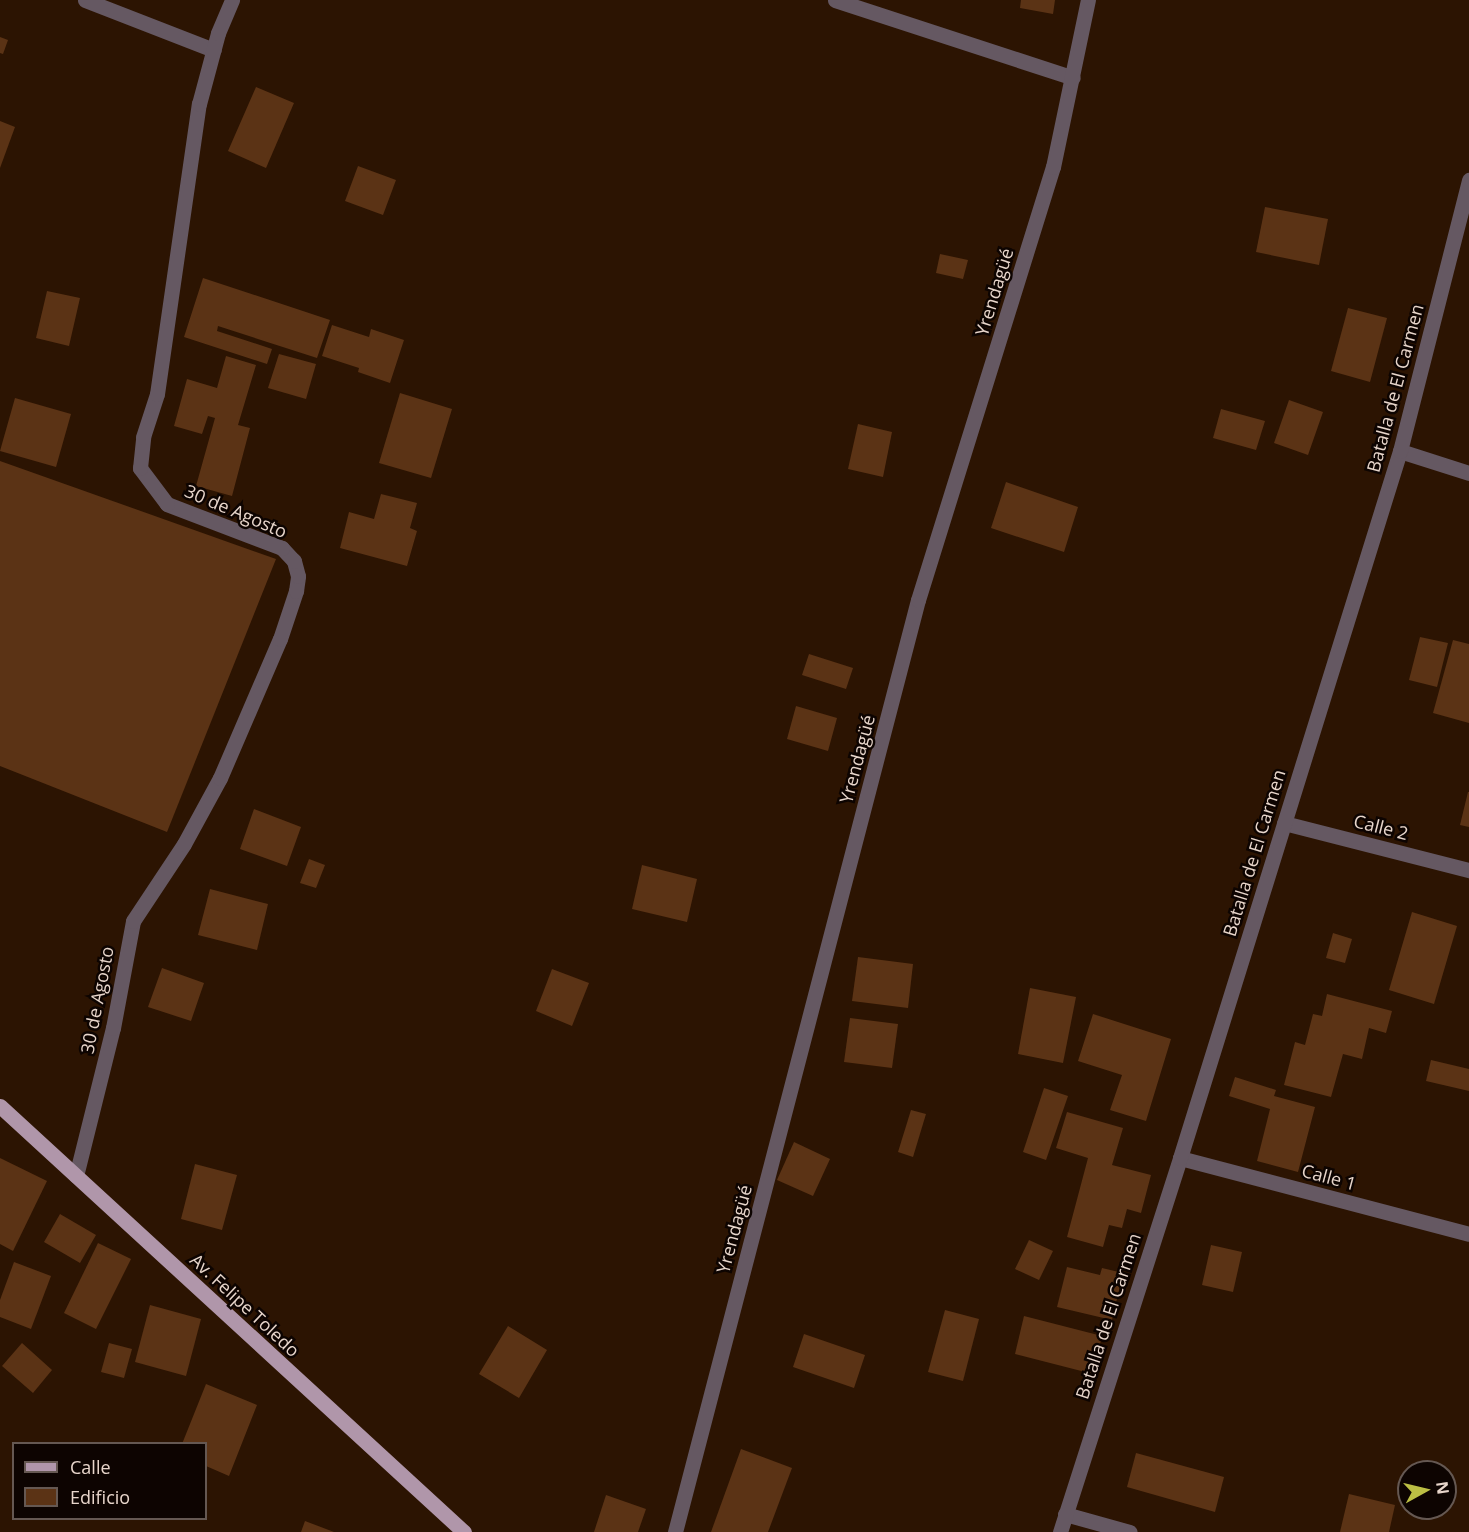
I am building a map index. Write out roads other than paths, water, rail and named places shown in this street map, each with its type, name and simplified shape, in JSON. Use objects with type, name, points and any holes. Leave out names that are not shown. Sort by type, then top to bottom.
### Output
[{"type":"main road","name":"Av. Felipe Toledo","points":[[0,1106],[464,1532]]},
{"type":"street","points":[[85,0],[214,50]]},
{"type":"street","name":"30 de Agosto","points":[[76,1176],[113,1028],[133,921],[184,844],[220,778],[280,639],[296,591],[298,576],[294,561],[282,548],[167,504],[140,468],[143,437],[158,394],[199,104],[214,50],[232,0]]},
{"type":"street","points":[[836,0],[1073,78]]},
{"type":"street","name":"Yrendagüé","points":[[675,1532],[918,600],[1053,167],[1088,0]]},
{"type":"street","name":"Batalla de El Carmen","points":[[1060,1532],[1180,1158],[1400,451],[1469,180]]},
{"type":"street","points":[[1400,451],[1469,473]]},
{"type":"street","name":"Calle 2","points":[[1284,823],[1469,870]]},
{"type":"street","name":"Calle 1","points":[[1180,1158],[1469,1234]]},
{"type":"street","points":[[1065,1514],[1130,1532]]}]
